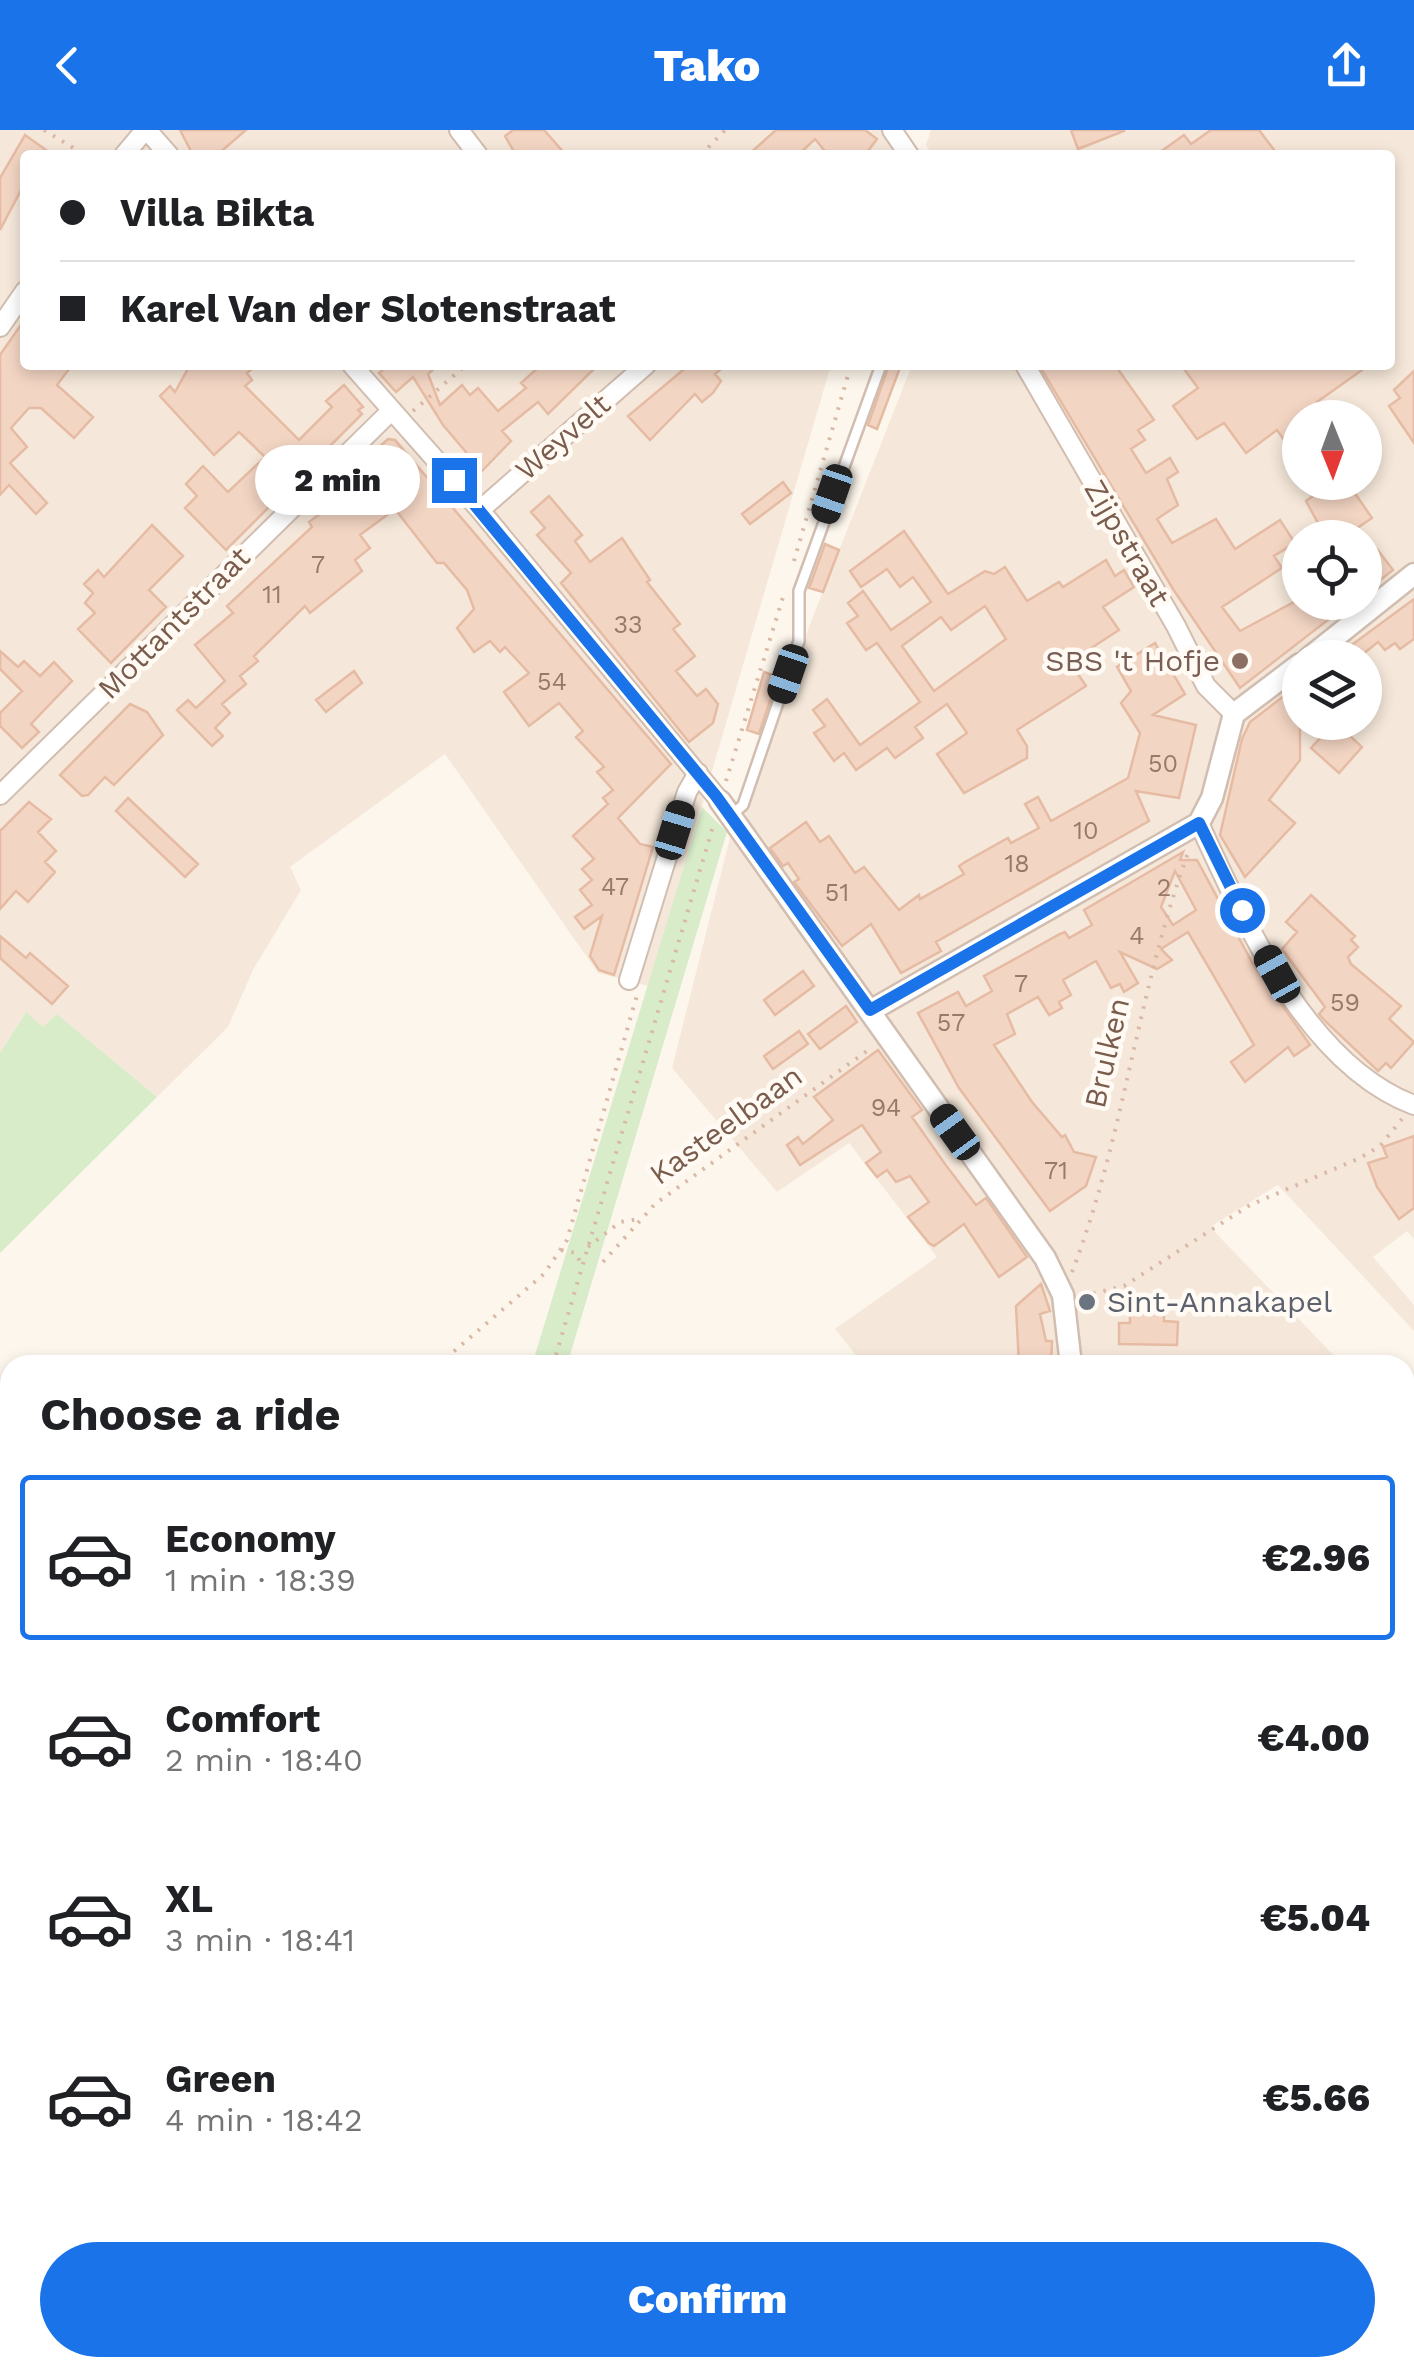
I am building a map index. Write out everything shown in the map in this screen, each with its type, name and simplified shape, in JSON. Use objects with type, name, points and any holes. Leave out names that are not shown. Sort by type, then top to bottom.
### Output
[{"type":"street","points":[[128,150],[146,130],[164,150]]},
{"type":"street","points":[[459,130],[474,150]]},
{"type":"street","points":[[0,326],[20,298]]},
{"type":"street","points":[[356,370],[480,510],[726,808],[1045,1258],[1064,1299],[1070,1355]]},
{"type":"street","name":"Weyvelt","points":[[480,510],[640,370]]},
{"type":"street","name":"Zijpstraat","points":[[1028,370],[1176,626],[1206,686],[1234,714]]},
{"type":"street","name":"Mottantstraat","points":[[0,796],[397,416]]},
{"type":"street","points":[[1332,640],[1414,574]]},
{"type":"street","points":[[870,1010],[1199,823],[1212,798],[1234,714],[1282,678]]},
{"type":"street","points":[[629,980],[687,792],[698,773]]},
{"type":"street","points":[[1199,823],[1296,1008],[1372,1087],[1413,1106]]},
{"type":"lane","points":[[726,808],[743,806],[798,641],[799,591],[878,370]]},
{"type":"path","points":[[44,130],[77,150]]},
{"type":"path","points":[[707,150],[725,130]]},
{"type":"path","points":[[397,416],[459,370]]},
{"type":"path","points":[[555,1355],[726,808]]},
{"type":"path","name":"Brulken","points":[[1064,1299],[1101,1175],[1158,940],[1199,823]]},
{"type":"path","points":[[450,1355],[544,1274],[567,1240],[637,994],[629,980]]},
{"type":"path","name":"Kasteelbaan","points":[[603,1262],[640,1219],[887,1036]]},
{"type":"path","points":[[1064,1299],[1124,1286],[1250,1205],[1360,1158],[1380,1146],[1413,1106]]},
{"type":"path","points":[[588,1247],[620,1222],[640,1219]]},
{"type":"path","points":[[560,1250],[576,1253],[582,1266]]},
{"type":"shaded area","points":[[0,130],[902,130],[896,150],[20,150],[20,370],[830,370],[649,986],[598,973],[445,754],[290,867],[301,890],[253,970],[228,1027],[157,1097],[57,1014],[43,1027],[25,1013],[0,1053]]},
{"type":"shaded area","points":[[931,130],[1414,130],[1414,1239],[1407,1231],[1373,1257],[1414,1305],[1414,1331],[1278,1185],[1210,1227],[1333,1355],[856,1355],[835,1329],[937,1257],[849,1143],[777,1192],[672,1068],[730,838],[749,821],[745,814],[809,627],[910,370],[1395,370],[1395,150],[930,150],[926,145]]},
{"type":"green space","points":[[702,807],[727,832],[570,1355],[535,1355]]},
{"type":"green space","points":[[26,1012],[43,1027],[57,1014],[157,1097],[0,1253],[0,1053]]},
{"type":"building","points":[[180,130],[246,130],[223,150],[190,150]]},
{"type":"building","points":[[513,130],[544,130],[562,150],[513,150],[505,136]]},
{"type":"building","points":[[776,130],[865,130],[877,139],[869,150],[824,150],[815,139],[803,150],[754,150]]},
{"type":"building","points":[[1071,130],[1124,130],[1124,131],[1078,149]]},
{"type":"building","points":[[1211,130],[1259,130],[1274,150],[1163,150],[1184,135],[1191,144]]},
{"type":"building","points":[[25,135],[46,150],[20,150],[20,192],[0,230],[0,178]]},
{"type":"building","points":[[20,326],[20,370],[68,370],[57,385],[93,417],[74,438],[41,408],[29,408],[11,428],[27,447],[10,463],[47,503],[36,514],[9,485],[0,495],[0,355]]},
{"type":"building","points":[[187,370],[250,370],[247,373],[252,380],[245,386],[299,440],[332,407],[326,401],[344,385],[363,407],[358,410],[362,414],[226,550],[185,508],[197,496],[186,484],[203,466],[228,492],[265,457],[239,432],[214,455],[160,396],[170,386],[175,392]]},
{"type":"building","points":[[432,370],[428,374],[440,405],[462,385],[470,395],[478,388],[498,411],[526,388],[521,383],[535,370],[593,370],[548,414],[538,402],[502,431],[511,441],[482,471],[443,425],[413,377],[396,392],[379,373]]},
{"type":"building","points":[[683,370],[720,370],[715,374],[721,381],[713,393],[702,402],[695,394],[650,440],[628,416]]},
{"type":"building","points":[[887,370],[899,370],[877,429],[868,425]]},
{"type":"building","points":[[1042,370],[1119,370],[1154,420],[1138,430],[1145,440],[1131,449],[1146,473],[1170,458],[1178,472],[1167,479],[1178,505],[1157,519],[1172,543],[1216,519],[1235,549],[1280,520],[1282,523],[1282,551],[1274,556],[1282,568],[1222,607],[1240,631],[1282,608],[1282,620],[1328,620],[1302,640],[1282,640],[1282,655],[1240,688],[1173,589]]},
{"type":"building","points":[[1185,370],[1362,370],[1320,400],[1282,400],[1282,437],[1277,430],[1246,453],[1224,423],[1197,439],[1173,406],[1198,388]]},
{"type":"building","points":[[1414,371],[1414,443],[1389,406],[1400,398],[1394,390]]},
{"type":"building","points":[[388,439],[395,440],[671,764],[618,818],[640,844],[653,847],[614,975],[599,970],[590,956],[602,916],[584,929],[575,917],[592,905],[580,890],[592,880],[582,869],[594,859],[573,836],[608,804],[603,798],[613,790],[597,772],[604,767],[576,737],[583,731],[559,703],[529,726],[504,692],[529,673],[505,647],[500,652],[490,641],[474,652],[457,628],[474,609],[467,590],[444,563],[437,563],[395,509],[360,535],[370,548],[355,560],[362,571],[310,613],[305,606],[254,656],[258,661],[240,676],[246,684],[222,704],[230,713],[215,728],[223,736],[212,746],[177,710],[188,700],[196,708],[225,681],[195,645],[233,613],[227,606],[312,527],[309,522],[353,489],[344,478]]},
{"type":"building","points":[[783,482],[791,493],[750,524],[742,514]]},
{"type":"building","points":[[549,496],[582,535],[575,541],[590,562],[622,538],[650,580],[647,582],[680,624],[673,629],[695,656],[676,671],[697,696],[706,689],[718,704],[713,723],[689,742],[561,583],[571,573],[537,535],[545,528],[531,512]]},
{"type":"building","points":[[1360,500],[1372,518],[1316,520],[1306,501]]},
{"type":"building","points":[[152,525],[183,556],[149,590],[166,607],[111,663],[78,629],[95,613],[85,603],[93,593],[84,584],[98,570],[104,577]]},
{"type":"building","points":[[904,531],[948,594],[985,571],[994,574],[1005,567],[1027,601],[1059,582],[1063,587],[1106,560],[1115,576],[1124,570],[1134,587],[1103,607],[1119,630],[1070,662],[1086,686],[1017,730],[1027,746],[1027,758],[964,793],[937,754],[967,733],[947,704],[915,727],[923,738],[895,758],[887,748],[856,770],[844,753],[834,761],[814,733],[825,726],[813,710],[827,699],[860,745],[920,702],[877,643],[866,650],[847,623],[858,616],[848,603],[863,591],[891,630],[931,602],[913,577],[900,587],[887,569],[861,587],[850,571]],"holes":[[[985,606],[1006,639],[934,691],[902,646],[941,617],[951,630]]]},
{"type":"building","points":[[825,544],[839,550],[823,592],[809,588]]},
{"type":"building","points":[[1382,556],[1393,570],[1382,579]]},
{"type":"building","points":[[1414,599],[1414,639],[1400,649],[1395,643],[1385,650],[1382,640],[1358,640]]},
{"type":"building","points":[[1155,643],[1185,694],[1153,715],[1196,725],[1179,798],[1136,791],[1149,821],[936,942],[941,951],[901,973],[871,924],[842,946],[794,882],[799,879],[788,863],[783,866],[770,848],[806,822],[820,842],[829,836],[855,873],[864,867],[899,910],[919,895],[920,899],[964,874],[959,866],[965,862],[1008,838],[1011,843],[1039,828],[1025,804],[1038,797],[1051,821],[1128,778],[1140,733],[1121,703],[1131,691],[1117,667]]},
{"type":"building","points":[[0,651],[18,667],[24,661],[40,676],[54,662],[72,681],[31,724],[39,732],[22,748],[0,726],[0,713],[22,691],[0,669]]},
{"type":"building","points":[[354,671],[362,683],[326,712],[316,700]]},
{"type":"building","points":[[764,672],[778,677],[759,734],[747,730]]},
{"type":"building","points":[[1282,697],[1282,740],[1300,740],[1300,760],[1269,800],[1295,823],[1245,877],[1220,835],[1242,739],[1250,722]]},
{"type":"building","points":[[130,704],[147,712],[163,735],[114,785],[105,777],[88,795],[82,796],[60,775]]},
{"type":"building","points":[[1318,740],[1354,740],[1362,747],[1339,773],[1311,748]]},
{"type":"building","points":[[128,798],[198,864],[185,877],[116,811]]},
{"type":"building","points":[[29,802],[51,819],[38,832],[56,851],[45,862],[55,872],[28,902],[16,891],[0,909],[0,831]]},
{"type":"building","points":[[1183,852],[1180,860],[1197,860],[1253,964],[1310,1045],[1294,1056],[1288,1047],[1245,1082],[1231,1062],[1254,1045],[1188,932],[1161,949],[1172,960],[1157,969],[1120,952],[1138,983],[1124,992],[1120,984],[1111,988],[1096,961],[1063,980],[1071,995],[1059,1002],[1062,1008],[1049,1015],[1038,997],[1007,1014],[1015,1034],[994,1045],[1032,1102],[1062,1137],[1065,1135],[1074,1152],[1096,1157],[1086,1186],[1050,1211],[959,1088],[918,1013],[958,992],[966,1006],[992,991],[984,976],[1060,934],[1065,932],[1069,938],[1092,925],[1084,910]],"holes":[[[1175,871],[1196,910],[1173,925],[1161,907]]]},
{"type":"building","points":[[1311,895],[1355,936],[1351,940],[1358,947],[1348,957],[1351,964],[1401,1006],[1389,1019],[1414,1042],[1391,1068],[1386,1063],[1378,1071],[1325,1021],[1319,1014],[1325,1007],[1282,949],[1297,932],[1286,922]]},
{"type":"building","points":[[0,936],[26,958],[30,953],[68,986],[52,1004],[0,958]]},
{"type":"building","points":[[803,971],[814,986],[775,1015],[764,1000]]},
{"type":"building","points":[[846,1006],[857,1022],[820,1049],[808,1034]]},
{"type":"building","points":[[799,1031],[808,1044],[773,1069],[764,1056]]},
{"type":"building","points":[[878,1050],[922,1110],[912,1117],[945,1164],[976,1205],[986,1198],[1027,1257],[999,1277],[964,1224],[934,1246],[929,1243],[908,1217],[929,1202],[910,1176],[896,1182],[887,1170],[877,1177],[866,1163],[881,1152],[862,1125],[800,1165],[787,1145],[798,1137],[803,1144],[833,1120],[814,1097]]},
{"type":"building","points":[[1414,1136],[1414,1208],[1399,1219],[1377,1187],[1368,1163],[1387,1157],[1383,1147]]},
{"type":"building","points":[[1041,1284],[1050,1311],[1040,1314],[1046,1341],[1052,1341],[1051,1355],[1018,1355],[1016,1306]]},
{"type":"building","points":[[1130,1301],[1164,1301],[1164,1321],[1178,1322],[1177,1345],[1119,1344],[1119,1323],[1130,1323]]},
{"type":"place","name":"SBS 't Hofje","points":[[1240,661]]},
{"type":"place","name":"Sint-Annakapel","points":[[1087,1302]]},
{"type":"route","points":[[454,480],[716,796],[870,1010],[1199,823],[1242,910]]}]
